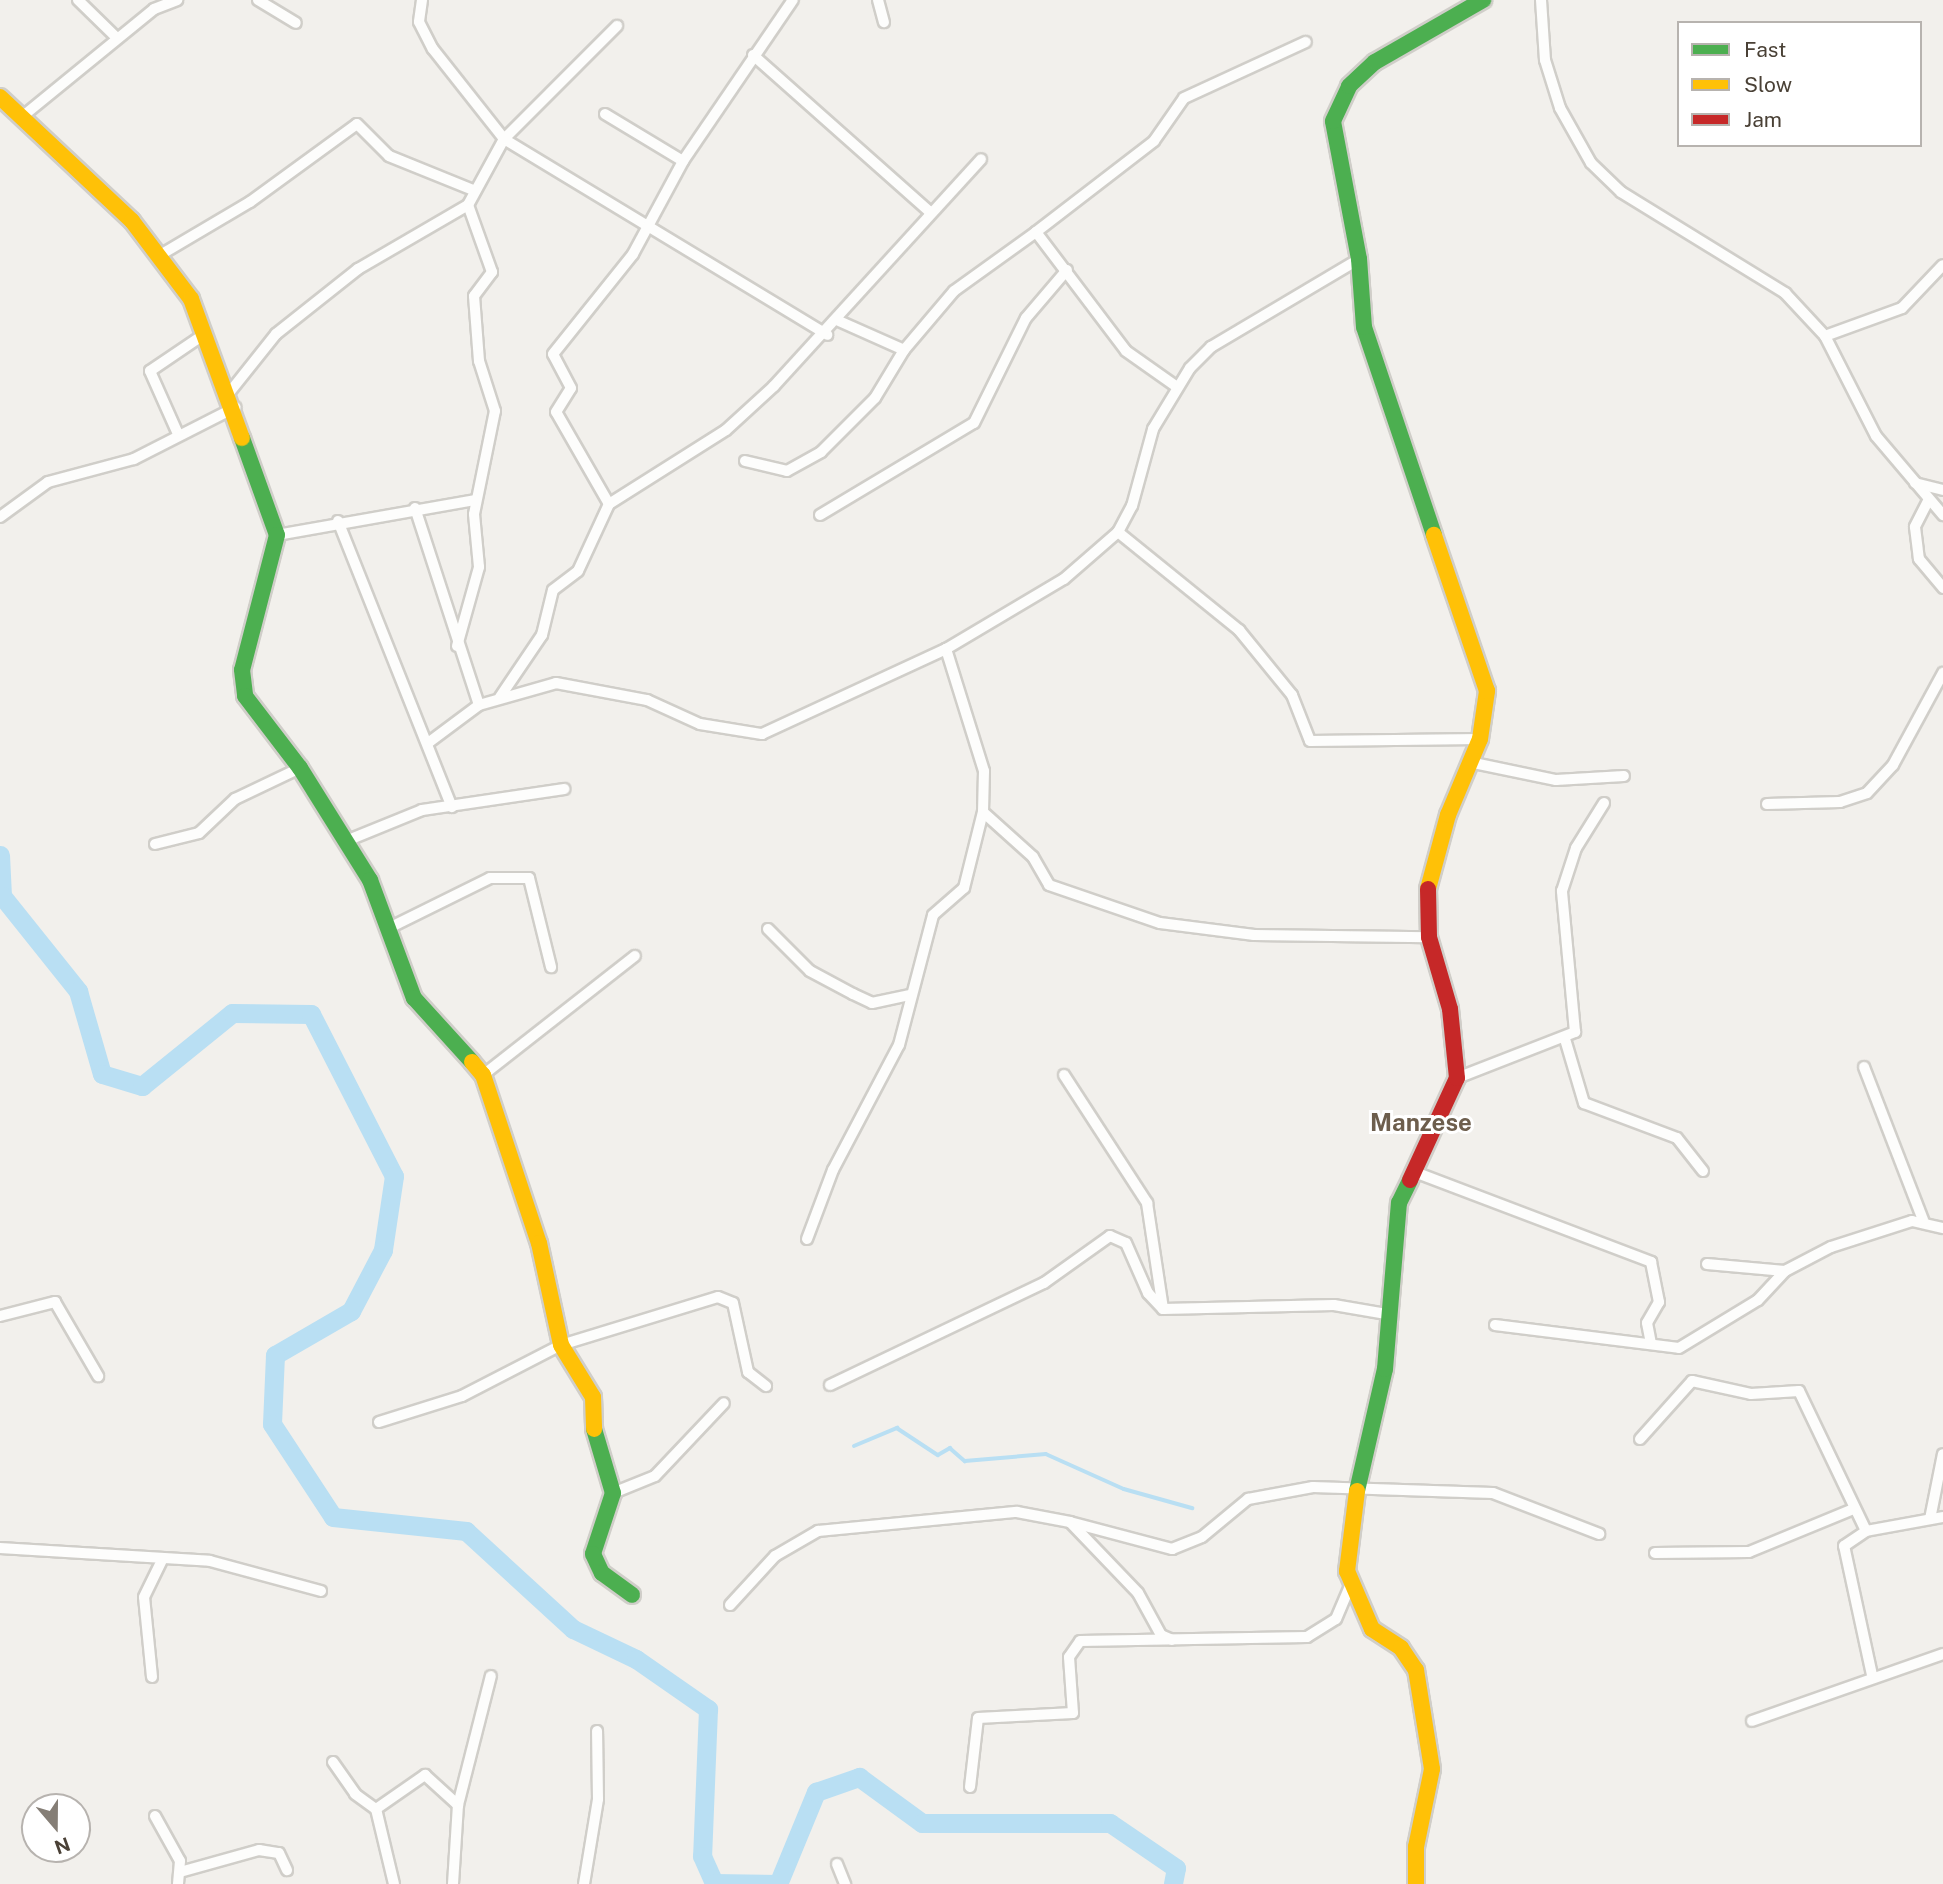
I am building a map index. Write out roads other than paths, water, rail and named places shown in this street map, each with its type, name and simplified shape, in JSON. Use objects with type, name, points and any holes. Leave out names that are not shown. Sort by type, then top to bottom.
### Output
[{"type":"street","points":[[78,0],[117,38]]},
{"type":"street","points":[[23,116],[117,38],[177,0]]},
{"type":"street","points":[[258,0],[271,4],[296,23]]},
{"type":"street","points":[[422,0],[419,22],[433,49],[505,139],[827,335]]},
{"type":"street","points":[[609,504],[556,412],[571,388],[553,355],[649,227],[683,161],[793,0]]},
{"type":"street","points":[[878,0],[884,22]]},
{"type":"street","points":[[970,1787],[978,1718],[1073,1713],[1069,1657],[1080,1641],[1307,1637],[1336,1619],[1350,1586],[1357,1489],[1392,1315],[1399,1203],[1412,1171],[1444,1115],[1457,1078],[1450,1009],[1429,937],[1428,891],[1469,762],[1480,739],[1484,672],[1373,359],[1359,259],[1334,142],[1339,103],[1375,62],[1483,0]]},
{"type":"street","points":[[1541,0],[1545,60],[1560,108],[1604,178],[1750,267],[1825,336],[1876,436],[1928,501],[1943,515]]},
{"type":"street","points":[[457,646],[479,567],[476,500],[495,400],[479,361],[474,296],[492,272],[468,205],[473,190],[505,139],[617,26]]},
{"type":"street","points":[[745,461],[787,471],[811,459],[875,398],[904,350],[954,291],[1154,141],[1184,98],[1306,42]]},
{"type":"street","points":[[753,55],[930,212]]},
{"type":"street","points":[[0,97],[23,116],[41,142],[88,179],[162,254],[191,299],[203,335],[232,400],[277,535],[242,682],[346,841],[391,926],[406,985],[483,1075],[539,1243],[561,1345],[590,1388],[594,1442],[613,1493],[593,1554],[602,1573],[632,1595]]},
{"type":"street","points":[[605,114],[683,161]]},
{"type":"street","points":[[162,254],[232,214],[356,124],[389,156],[473,190]]},
{"type":"street","points":[[500,696],[541,635],[553,590],[578,571],[609,504],[726,430],[827,335],[930,212],[981,159]]},
{"type":"street","points":[[0,517],[48,482],[134,458],[232,400],[276,334],[358,269],[468,205]]},
{"type":"street","points":[[1036,232],[1126,351],[1177,387]]},
{"type":"street","points":[[428,743],[479,705],[500,696],[573,684],[647,700],[700,724],[762,734],[806,719],[946,649],[1065,579],[1118,533],[1132,506],[1153,429],[1177,387],[1211,347],[1248,321],[1359,259]]},
{"type":"street","points":[[1825,336],[1902,308],[1943,265]]},
{"type":"street","points":[[820,516],[958,438],[974,423],[1026,318],[1067,270]]},
{"type":"street","points":[[839,321],[904,350]]},
{"type":"street","points":[[178,434],[150,371],[203,335]]},
{"type":"street","points":[[1914,483],[1943,490]]},
{"type":"street","points":[[277,535],[415,508],[476,500]]},
{"type":"street","points":[[1928,501],[1915,527],[1919,559],[1943,588]]},
{"type":"street","points":[[415,508],[457,646],[479,705]]},
{"type":"street","points":[[338,522],[452,807]]},
{"type":"street","points":[[1118,533],[1239,631],[1292,695],[1310,741],[1480,739]]},
{"type":"street","points":[[807,1239],[833,1170],[899,1045],[933,915],[964,888],[983,812],[984,771],[946,649]]},
{"type":"street","points":[[1767,804],[1840,802],[1867,793],[1893,765],[1943,673]]},
{"type":"street","points":[[1469,762],[1556,780],[1623,776]]},
{"type":"street","points":[[155,844],[199,833],[235,799],[300,768]]},
{"type":"street","points":[[346,841],[398,817],[564,789]]},
{"type":"street","points":[[1457,1078],[1565,1039],[1576,1026],[1562,891],[1576,848],[1604,803]]},
{"type":"street","points":[[983,812],[1033,856],[1049,885],[1160,923],[1254,935],[1429,937]]},
{"type":"street","points":[[391,926],[490,878],[529,878],[551,967]]},
{"type":"street","points":[[768,929],[810,971],[872,1003],[910,995]]},
{"type":"street","points":[[483,1075],[635,956]]},
{"type":"street","points":[[1565,1039],[1584,1103],[1677,1138],[1703,1171]]},
{"type":"street","points":[[1864,1067],[1923,1220]]},
{"type":"street","points":[[1064,1075],[1147,1203],[1163,1309]]},
{"type":"street","points":[[1412,1171],[1651,1262],[1659,1302],[1647,1323],[1651,1343]]},
{"type":"street","points":[[1495,1325],[1688,1345],[1758,1300],[1786,1271],[1831,1247],[1923,1220],[1943,1228]]},
{"type":"street","points":[[830,1385],[1044,1283],[1110,1236],[1126,1243],[1147,1293],[1163,1309],[1334,1305],[1392,1315]]},
{"type":"street","points":[[1707,1265],[1786,1271]]},
{"type":"street","points":[[379,1422],[461,1396],[561,1345],[726,1298],[737,1315],[748,1372],[765,1386]]},
{"type":"street","points":[[0,1316],[55,1302],[98,1376]]},
{"type":"street","points":[[1640,1438],[1692,1381],[1751,1394],[1799,1391],[1851,1510],[1866,1531]]},
{"type":"street","points":[[613,1493],[655,1476],[724,1403]]},
{"type":"street","points":[[1930,1519],[1943,1454]]},
{"type":"street","points":[[730,1605],[775,1556],[818,1531],[986,1513],[1070,1522],[1171,1549],[1202,1537],[1228,1513],[1267,1491],[1357,1489],[1493,1493],[1599,1534]]},
{"type":"street","points":[[1655,1553],[1749,1552],[1851,1510]]},
{"type":"street","points":[[1872,1675],[1842,1553],[1866,1531],[1943,1517]]},
{"type":"street","points":[[1070,1522],[1138,1593],[1161,1635],[1175,1641]]},
{"type":"street","points":[[0,1548],[210,1561],[321,1591]]},
{"type":"street","points":[[152,1676],[144,1597],[163,1558]]},
{"type":"street","points":[[1350,1586],[1372,1629],[1401,1648],[1416,1670],[1432,1769],[1416,1847],[1416,1884]]},
{"type":"street","points":[[1752,1721],[1872,1675],[1943,1654]]},
{"type":"street","points":[[453,1884],[458,1805],[491,1676]]},
{"type":"street","points":[[584,1884],[598,1799],[597,1731]]},
{"type":"street","points":[[333,1762],[355,1794],[376,1809],[394,1884]]},
{"type":"street","points":[[376,1809],[425,1775],[458,1805]]},
{"type":"street","points":[[155,1816],[173,1842],[180,1872],[178,1884]]},
{"type":"street","points":[[180,1872],[259,1850],[279,1853],[287,1870]]},
{"type":"street","points":[[837,1864],[845,1884]]},
{"type":"waterway","points":[[0,855],[2,896],[78,991],[102,1074],[142,1086],[232,1013],[311,1014],[394,1176],[383,1250],[351,1311],[275,1355],[272,1424],[333,1517],[466,1531],[573,1629],[636,1659],[708,1709],[702,1856],[714,1883],[778,1884],[816,1792],[859,1777],[922,1823],[1110,1823],[1176,1868],[1173,1884]]},
{"type":"waterway","points":[[854,1446],[897,1428],[938,1455],[950,1448],[965,1461],[1046,1454],[1124,1489],[1192,1508]]},
{"type":"district","name":"Manzese","points":[[1421,1123]]}]
